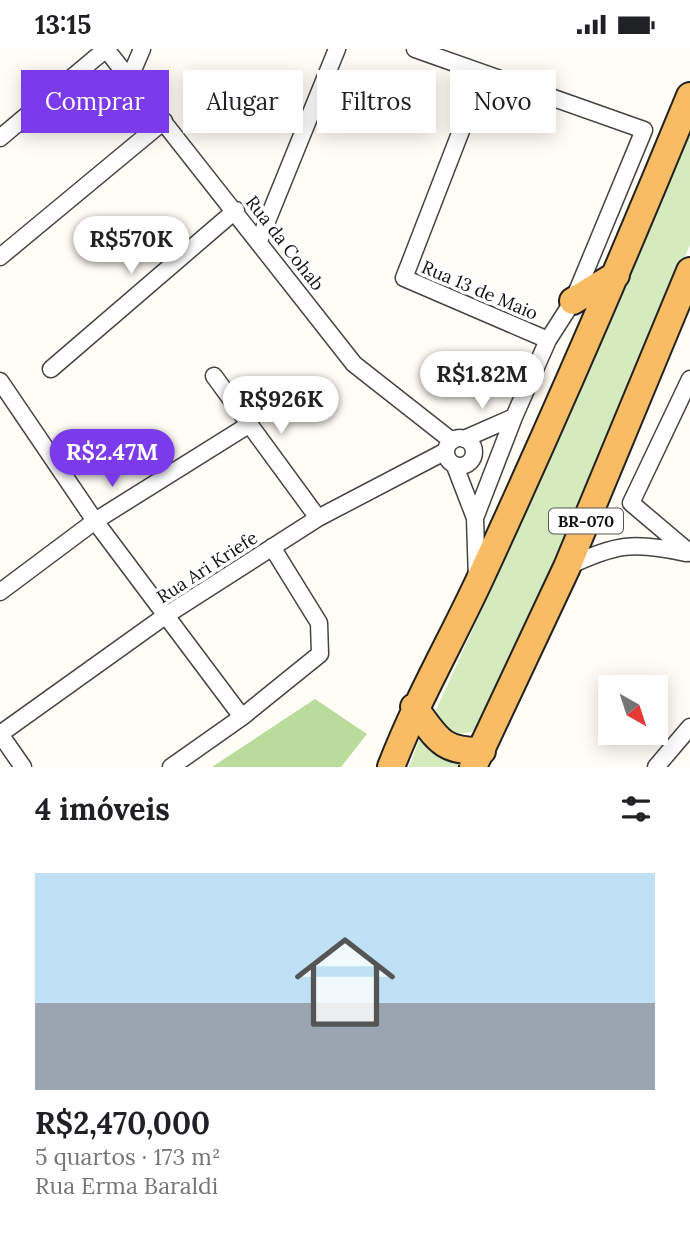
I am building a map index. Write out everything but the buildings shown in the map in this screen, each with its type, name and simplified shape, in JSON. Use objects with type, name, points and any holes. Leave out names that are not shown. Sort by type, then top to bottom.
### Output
[{"type":"highway","points":[[391,767],[414,707],[478,583],[616,275],[690,96]]},
{"type":"highway","name":"BR-070","points":[[477,759],[567,567],[690,271]]},
{"type":"highway","points":[[573,301],[616,275]]},
{"type":"highway","points":[[414,707],[436,737],[457,752],[477,759]]},
{"type":"street","points":[[0,138],[106,49]]},
{"type":"street","name":"Rua da Cohab","points":[[106,49],[124,70]]},
{"type":"street","points":[[133,70],[142,49]]},
{"type":"street","points":[[259,241],[337,49]]},
{"type":"street","points":[[415,49],[472,70]]},
{"type":"street","points":[[478,583],[475,518],[514,417],[548,340],[573,301],[645,130],[556,99]]},
{"type":"street","name":"Rua da Cohab","points":[[169,127],[354,364],[454,443],[450,462],[455,465],[475,518]]},
{"type":"street","points":[[0,257],[150,133]]},
{"type":"street","name":"Rua 13 de Maio","points":[[460,133],[404,278],[548,340]]},
{"type":"street","points":[[51,369],[236,210]]},
{"type":"street","points":[[214,376],[317,518]]},
{"type":"street","points":[[690,379],[631,503],[690,554]]},
{"type":"street","points":[[0,381],[95,521],[242,717]]},
{"type":"street","points":[[454,443],[514,417]]},
{"type":"street","points":[[0,592],[95,521],[250,424]]},
{"type":"street","points":[[454,443],[473,447],[472,460],[461,466],[455,465]]},
{"type":"street","name":"Rua Ari Kriefe","points":[[0,734],[165,616],[317,518],[454,443]]},
{"type":"street","points":[[567,567],[599,552],[629,544],[690,554]]},
{"type":"street","points":[[171,767],[242,717],[320,654],[318,622],[272,548]]},
{"type":"street","points":[[656,767],[690,727]]},
{"type":"street","points":[[0,734],[23,767]]},
{"type":"green space","points":[[690,126],[690,245],[482,726],[468,733],[454,732],[443,724],[436,710],[545,471]]},
{"type":"green space","points":[[315,699],[367,734],[341,767],[212,767]]},
{"type":"green space","points":[[419,740],[440,759],[466,763],[463,767],[409,767]]}]
